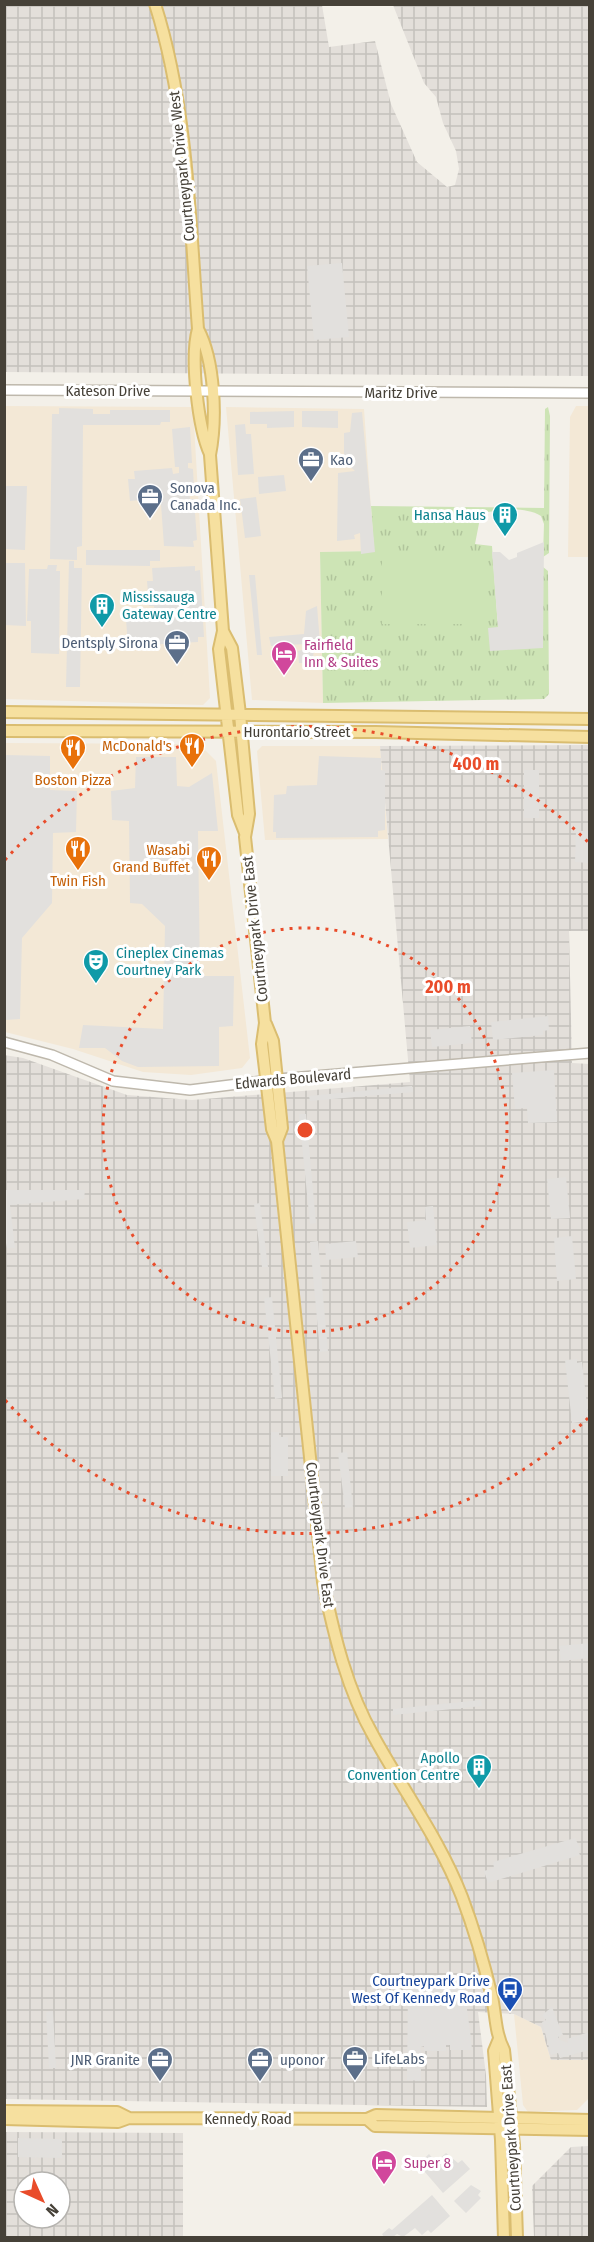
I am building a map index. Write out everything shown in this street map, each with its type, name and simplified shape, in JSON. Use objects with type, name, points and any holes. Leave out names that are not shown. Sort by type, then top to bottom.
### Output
[{"type":"main road","name":"Courtneypark Drive West","points":[[155,4],[170,67],[181,130],[198,329],[194,345],[198,392],[203,438],[210,455]]},
{"type":"main road","name":"Courtneypark Drive West","points":[[198,329],[206,344],[212,392],[214,435],[210,455],[223,631],[219,649],[228,732]]},
{"type":"main road","name":"Courtneypark Drive West","points":[[223,631],[232,648],[242,732]]},
{"type":"main road","name":"Hurontario Street","points":[[4,712],[590,719]]},
{"type":"main road","name":"Hurontario Street","points":[[4,731],[409,732],[590,737]]},
{"type":"main road","name":"Courtneypark Drive East","points":[[228,732],[238,815],[245,834],[265,1023],[262,1044],[272,1080],[272,1129],[277,1141],[322,1575],[337,1643],[355,1697],[373,1736],[441,1851],[462,1897],[486,1970],[499,2039],[504,2050],[518,2238]]},
{"type":"main road","name":"Courtneypark Drive East","points":[[242,732],[249,814],[245,834]]},
{"type":"main road","name":"Courtneypark Drive East","points":[[499,2039],[494,2051],[500,2123],[504,2238]]},
{"type":"main road","name":"Kennedy Road","points":[[4,2110],[117,2112],[129,2118]]},
{"type":"main road","name":"Kennedy Road","points":[[4,2119],[118,2122],[129,2118],[367,2119],[376,2115],[500,2123],[590,2120]]},
{"type":"main road","name":"Kennedy Road","points":[[511,2123],[590,2130]]},
{"type":"street","name":"Kateson Drive","points":[[4,390],[212,392]]},
{"type":"street","name":"Maritz Drive","points":[[212,392],[590,393]]},
{"type":"street","name":"Edwards Boulevard","points":[[4,1042],[52,1055],[113,1081],[190,1090],[272,1080],[590,1053]]},
{"type":"shaded area","points":[[5,5],[322,5],[329,47],[375,41],[391,104],[417,162],[447,187],[455,185],[459,169],[456,151],[443,123],[436,97],[424,83],[393,5],[589,5],[589,376],[5,372]]},
{"type":"shaded area","points":[[342,263],[349,337],[314,340],[307,266]]},
{"type":"shaded area","points":[[4,406],[193,407],[210,698],[203,705],[5,699]]},
{"type":"shaded area","points":[[576,406],[589,406],[589,557],[568,557],[570,417]]},
{"type":"shaded area","points":[[226,407],[364,409],[374,551],[320,552],[323,703],[252,700]]},
{"type":"shaded area","points":[[59,408],[93,409],[93,414],[110,414],[110,410],[170,410],[170,422],[161,422],[160,425],[83,425],[82,546],[77,547],[77,560],[50,559],[52,414],[59,414]]},
{"type":"shaded area","points":[[294,411],[294,427],[267,428],[267,424],[250,424],[250,412]]},
{"type":"shaded area","points":[[302,411],[338,411],[338,428],[302,427]]},
{"type":"shaded area","points":[[362,412],[375,552],[361,554],[360,533],[354,535],[355,539],[337,541],[338,473],[355,471],[344,461],[344,433],[350,432],[352,413]]},
{"type":"shaded area","points":[[245,424],[246,434],[251,434],[254,474],[238,475],[235,425]]},
{"type":"shaded area","points":[[190,427],[192,463],[188,463],[188,468],[193,469],[194,488],[189,489],[190,499],[194,499],[197,540],[193,541],[194,547],[164,546],[161,504],[141,506],[140,500],[130,501],[128,479],[135,479],[134,471],[172,468],[173,474],[179,473],[179,467],[175,467],[172,429]]},
{"type":"shaded area","points":[[284,475],[286,491],[259,494],[258,477]]},
{"type":"shaded area","points":[[5,486],[27,486],[25,550],[5,549]]},
{"type":"shaded area","points":[[256,497],[261,536],[245,538],[240,499]]},
{"type":"shaded area","points":[[544,542],[543,648],[490,651],[488,628],[498,627],[492,552],[500,552],[509,560],[517,557],[517,553]]},
{"type":"shaded area","points":[[86,550],[160,550],[160,561],[150,561],[150,566],[86,565]]},
{"type":"shaded area","points":[[69,561],[74,561],[74,568],[82,568],[80,687],[66,687]]},
{"type":"shaded area","points":[[5,563],[25,563],[26,626],[5,625]]},
{"type":"shaded area","points":[[48,565],[57,565],[56,571],[60,571],[59,654],[31,653],[31,621],[27,621],[29,569],[47,569]]},
{"type":"shaded area","points":[[195,566],[195,571],[200,570],[204,637],[198,637],[198,642],[145,645],[145,640],[141,640],[141,646],[128,647],[126,619],[132,618],[132,611],[148,610],[149,615],[154,615],[154,606],[149,606],[147,581],[153,581],[152,568]]},
{"type":"shaded area","points":[[249,575],[255,575],[262,655],[257,655]]},
{"type":"shaded area","points":[[317,606],[320,643],[315,644],[312,663],[299,663],[298,651],[305,649],[305,644],[271,646],[269,637],[304,634],[306,611]]},
{"type":"shaded area","points":[[5,743],[199,744],[216,761],[250,1058],[242,1068],[191,1075],[143,1072],[73,1049],[5,1032]]},
{"type":"shaded area","points":[[589,745],[589,931],[569,931],[572,1063],[590,1064],[589,2060],[551,2060],[541,2027],[514,2014],[478,2012],[486,2075],[487,2107],[5,2099],[4,1055],[23,1058],[127,1095],[192,1100],[410,1082],[380,746]]},
{"type":"shaded area","points":[[262,746],[380,746],[388,839],[265,840],[257,751]]},
{"type":"shaded area","points":[[5,755],[50,756],[50,790],[77,791],[76,832],[53,833],[52,903],[22,938],[20,1019],[5,1020]]},
{"type":"shaded area","points":[[319,756],[381,758],[381,770],[385,771],[385,830],[378,831],[378,837],[276,838],[276,832],[273,832],[274,795],[286,794],[287,786],[317,785]]},
{"type":"shaded area","points":[[136,757],[176,757],[177,786],[189,787],[212,773],[218,831],[198,831],[200,976],[234,976],[233,1026],[219,1027],[219,1066],[138,1067],[122,1061],[105,1048],[79,1048],[83,1025],[163,1029],[165,926],[142,904],[130,903],[129,821],[112,820],[111,791],[135,788]]},
{"type":"shaded area","points":[[524,770],[539,770],[539,818],[524,818]]},
{"type":"shaded area","points":[[576,831],[589,831],[589,863],[575,862]]},
{"type":"shaded area","points":[[548,1016],[549,1030],[543,1031],[543,1035],[493,1040],[491,1022]]},
{"type":"shaded area","points":[[470,1026],[472,1043],[432,1047],[430,1030]]},
{"type":"shaded area","points":[[554,1070],[557,1122],[528,1123],[527,1108],[515,1109],[512,1073]]},
{"type":"shaded area","points":[[412,1086],[413,1092],[310,1101],[309,1096]]},
{"type":"shaded area","points":[[299,1114],[306,1114],[316,1223],[310,1224]]},
{"type":"shaded area","points":[[566,1177],[570,1218],[551,1219],[547,1179]]},
{"type":"shaded area","points":[[4,1190],[85,1190],[84,1199],[10,1205],[15,1248],[7,1248]]},
{"type":"shaded area","points":[[260,1203],[268,1267],[262,1267],[254,1204]]},
{"type":"shaded area","points":[[433,1206],[437,1245],[410,1248],[407,1222],[426,1220],[425,1207]]},
{"type":"shaded area","points":[[572,1236],[576,1279],[557,1281],[554,1238]]},
{"type":"shaded area","points":[[318,1241],[328,1351],[320,1352],[310,1242]]},
{"type":"shaded area","points":[[356,1241],[358,1257],[326,1260],[325,1244]]},
{"type":"shaded area","points":[[272,1297],[282,1398],[275,1399],[264,1298]]},
{"type":"shaded area","points":[[577,1359],[577,1363],[582,1362],[589,1421],[572,1423],[565,1360]]},
{"type":"shaded area","points":[[271,1432],[279,1432],[279,1437],[288,1437],[288,1476],[271,1476]]},
{"type":"shaded area","points":[[347,1452],[353,1507],[345,1508],[338,1453]]},
{"type":"shaded area","points":[[590,1643],[589,1658],[561,1661],[559,1646]]},
{"type":"shaded area","points":[[481,1700],[482,1706],[393,1715],[393,1709]]},
{"type":"shaded area","points":[[575,1838],[581,1850],[578,1851],[580,1855],[488,1883],[484,1871],[494,1868],[493,1862]]},
{"type":"shaded area","points":[[414,1979],[463,1981],[472,2050],[450,2050],[450,2045],[446,2045],[446,2051],[424,2051],[424,2046],[421,2047],[421,2081],[407,2080],[408,1985],[415,1985]]},
{"type":"shaded area","points":[[552,2007],[563,2035],[558,2037],[560,2040],[568,2043],[567,2039],[589,2032],[589,2050],[560,2058],[558,2053],[551,2055],[542,2022],[546,2020],[542,2015]]},
{"type":"shaded area","points":[[53,2011],[56,2068],[49,2068],[46,2012]]},
{"type":"shaded area","points":[[514,2014],[541,2027],[551,2060],[589,2060],[589,2098],[577,2110],[528,2112],[523,2105]]},
{"type":"shaded area","points":[[5,2132],[183,2133],[183,2237],[5,2238]]},
{"type":"shaded area","points":[[18,2138],[62,2139],[62,2158],[18,2157]]},
{"type":"shaded area","points":[[589,2146],[589,2237],[534,2237],[532,2186],[571,2147]]},
{"type":"shaded area","points":[[446,2153],[458,2163],[462,2160],[470,2169],[443,2193],[418,2164],[429,2154],[436,2162]]},
{"type":"shaded area","points":[[471,2185],[481,2191],[478,2195],[481,2198],[466,2213],[454,2201]]},
{"type":"shaded area","points":[[432,2195],[450,2216],[431,2233],[428,2230],[422,2235],[415,2228],[403,2237],[397,2234],[393,2237],[384,2237],[382,2234],[389,2228],[392,2230]]},
{"type":"green space","points":[[548,407],[550,416],[549,553],[543,557],[544,524],[541,516],[520,510],[481,513],[475,544],[492,546],[498,627],[543,648],[543,567],[548,571],[549,694],[544,699],[323,703],[320,552],[374,551],[371,506],[544,508],[545,409]]},
{"type":"green space","points":[[382,555],[486,555],[486,624],[382,624]]},
{"type":"place","name":"Kao","points":[[311,483]]},
{"type":"place","name":"Sonova Canada Inc.","points":[[150,520]]},
{"type":"place","name":"Hansa Haus","points":[[505,538]]},
{"type":"place","name":"Mississauga Gateway Centre","points":[[102,629]]},
{"type":"place","name":"Dentsply Sirona","points":[[177,666]]},
{"type":"place","name":"Fairfield Inn & Suites","points":[[284,677]]},
{"type":"place","name":"McDonald's","points":[[192,769]]},
{"type":"place","name":"Boston Pizza","points":[[73,771]]},
{"type":"place","name":"Twin Fish","points":[[78,872]]},
{"type":"place","name":"Wasabi Grand Buffet","points":[[209,882]]},
{"type":"place","name":"Cineplex Cinemas Courtney Park","points":[[96,985]]},
{"type":"place","name":"Apollo Convention Centre","points":[[479,1790]]},
{"type":"place","name":"Courtneypark Drive West Of Kennedy Road","points":[[510,2013]]},
{"type":"place","name":"LifeLabs","points":[[355,2082]]},
{"type":"place","name":"JNR Granite","points":[[160,2083]]},
{"type":"place","name":"uponor","points":[[260,2083]]},
{"type":"place","name":"Super 8","points":[[384,2186]]}]
